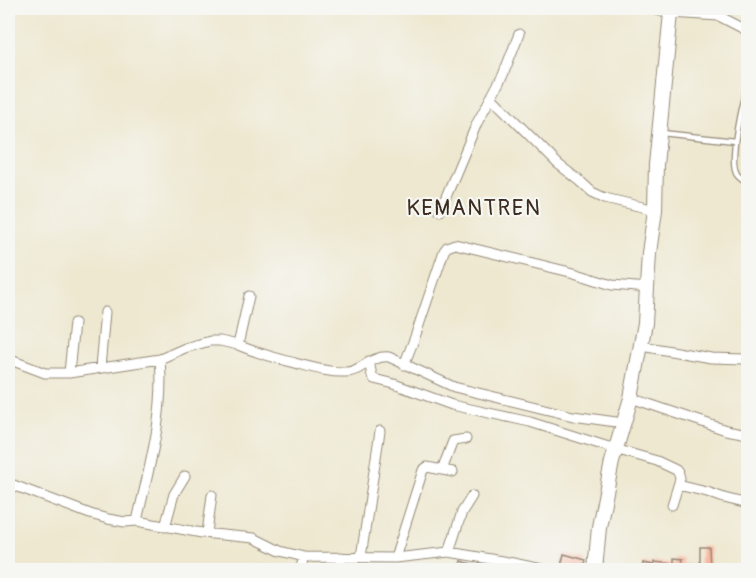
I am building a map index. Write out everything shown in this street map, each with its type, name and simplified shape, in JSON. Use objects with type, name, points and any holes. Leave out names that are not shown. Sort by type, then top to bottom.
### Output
[{"type":"street","points":[[646,8],[719,16],[748,31]]},
{"type":"street","points":[[595,570],[599,527],[642,346],[671,10]]},
{"type":"street","points":[[440,211],[477,123],[503,75],[519,34]]},
{"type":"street","points":[[492,98],[558,164],[592,192],[605,198],[655,210]]},
{"type":"street","points":[[404,365],[444,251],[450,245],[455,244],[547,266],[612,285],[648,288]]},
{"type":"street","points":[[238,345],[249,296]]},
{"type":"street","points":[[100,368],[105,312]]},
{"type":"street","points":[[69,373],[74,323]]},
{"type":"street","points":[[8,359],[45,373],[69,373],[100,368],[160,364],[185,348],[210,341],[238,345],[259,354],[338,372],[370,368],[384,357],[388,357],[453,396],[493,413],[573,416],[620,434],[679,474],[680,479],[672,505]]},
{"type":"street","points":[[642,346],[711,358],[748,358]]},
{"type":"street","points":[[137,521],[156,439],[160,400],[160,364]]},
{"type":"street","points":[[370,368],[374,379],[620,434]]},
{"type":"street","points":[[415,389],[420,375]]},
{"type":"street","points":[[631,398],[726,430],[748,434]]},
{"type":"street","points":[[361,557],[380,431]]},
{"type":"street","points":[[442,470],[453,441],[466,440]]},
{"type":"street","points":[[395,558],[423,470],[427,467],[453,472]]},
{"type":"street","points":[[165,527],[174,494],[184,476]]},
{"type":"street","points":[[8,483],[90,514],[116,520],[254,538],[280,551],[304,557],[395,558],[449,552],[547,570]]},
{"type":"street","points":[[678,485],[748,504]]},
{"type":"street","points":[[207,533],[212,495]]},
{"type":"street","points":[[449,552],[462,512],[472,496]]},
{"type":"street","points":[[300,570],[304,557]]},
{"type":"street","points":[[341,557],[341,570]]},
{"type":"lane","points":[[748,85],[735,141],[734,166],[738,175],[748,183]]},
{"type":"lane","points":[[659,133],[735,141]]},
{"type":"building","points":[[700,547],[709,547],[710,568],[700,568]]},
{"type":"building","points":[[564,554],[586,560],[584,570],[560,570]]},
{"type":"building","points":[[674,558],[683,559],[682,564],[691,565],[691,570],[642,570],[643,563],[674,564]]},
{"type":"building","points":[[461,561],[489,566],[488,570],[458,570]]},
{"type":"district","name":"KEMANTREN","points":[[474,207]]}]
